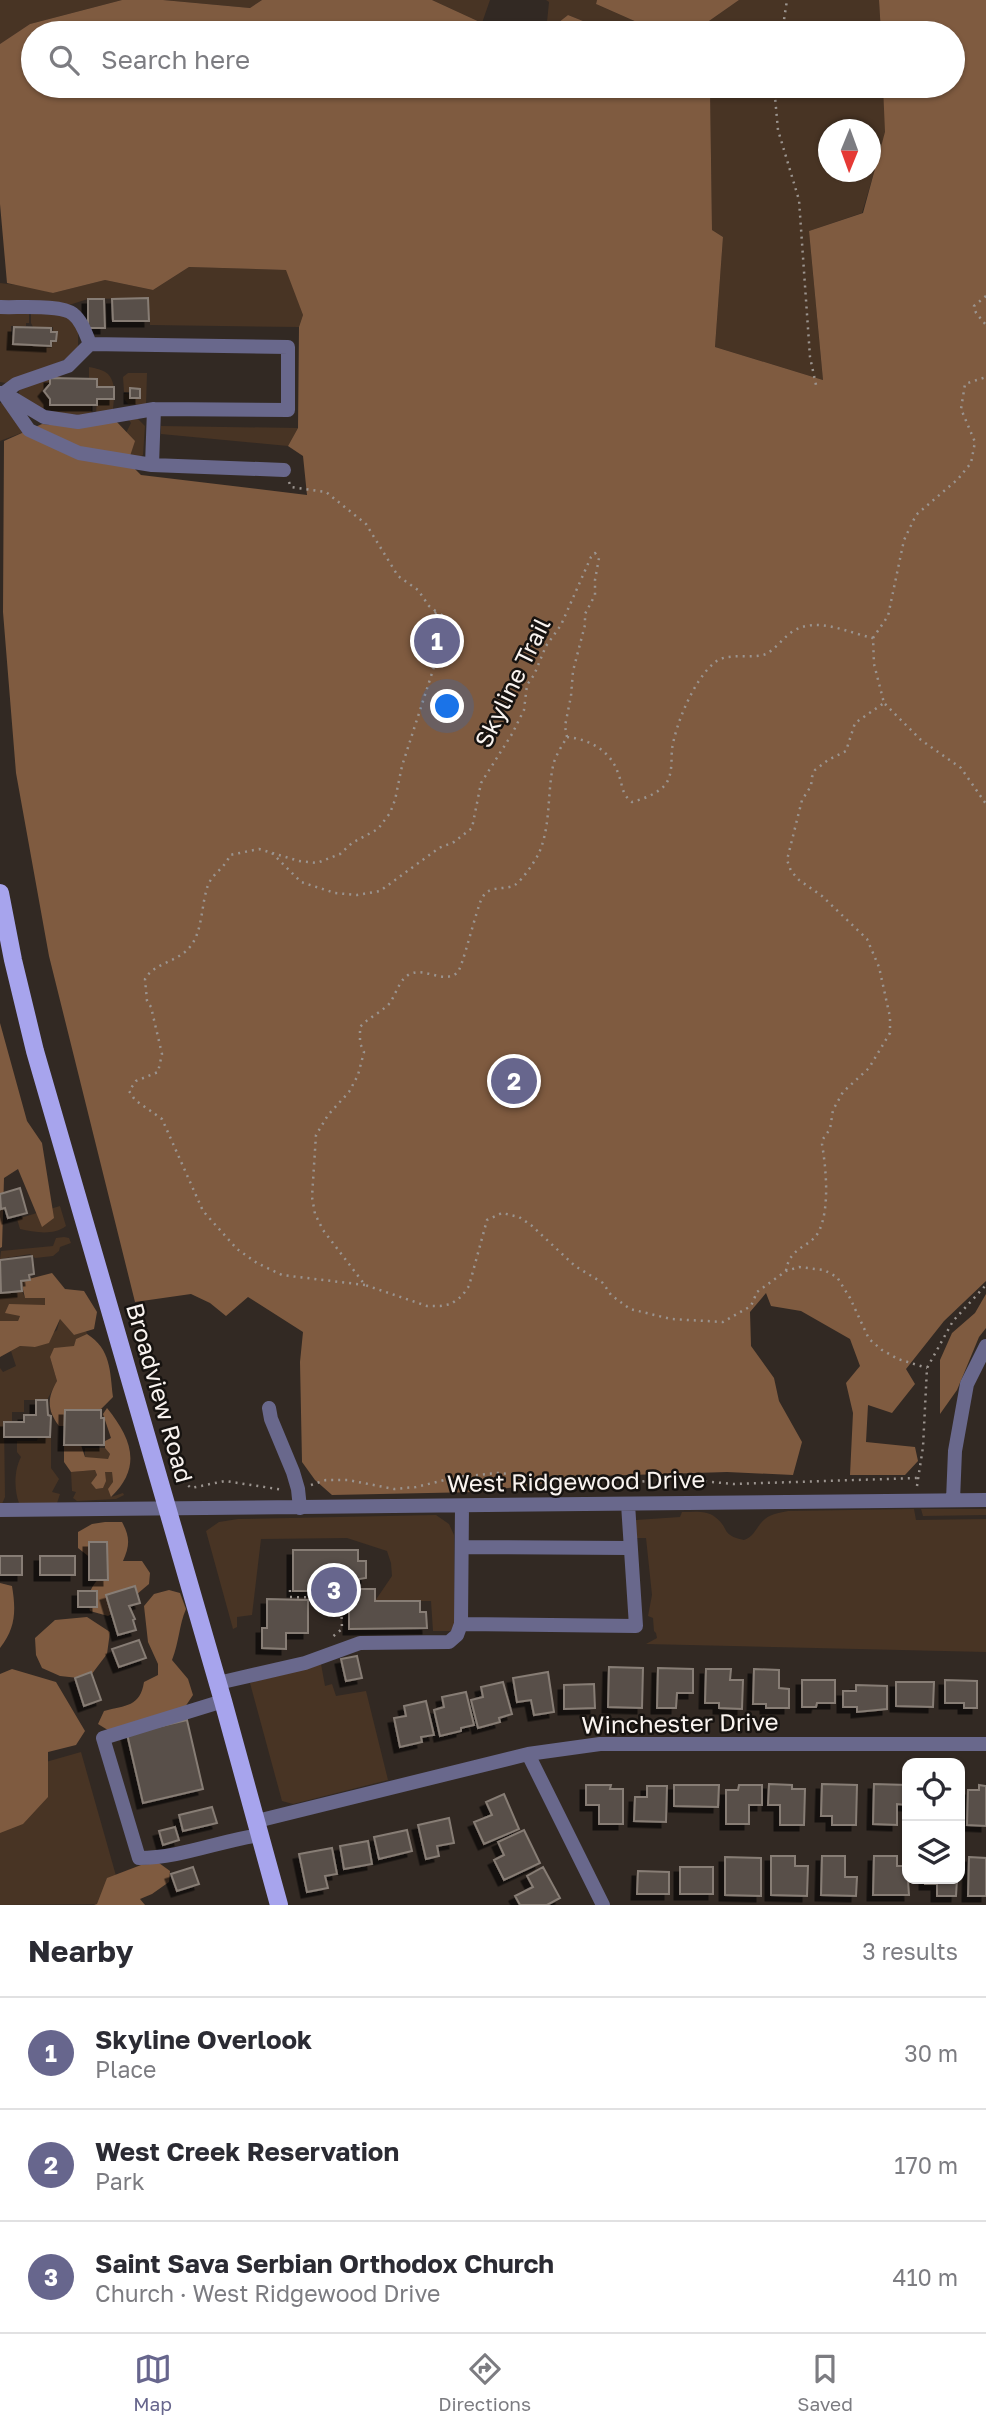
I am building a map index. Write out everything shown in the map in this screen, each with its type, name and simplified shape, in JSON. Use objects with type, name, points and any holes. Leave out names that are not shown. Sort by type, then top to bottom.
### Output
[{"type":"main road","name":"Broadview Road","points":[[0,893],[35,1051],[218,1683],[279,1905]]},
{"type":"street","points":[[0,307],[64,309],[74,314],[83,326],[90,344]]},
{"type":"street","points":[[90,344],[288,347],[288,410],[154,409],[78,422],[44,417],[2,393],[16,384],[68,366],[90,344]]},
{"type":"street","points":[[2,393],[29,430],[79,453],[152,465],[284,470]]},
{"type":"street","points":[[152,465],[154,409]]},
{"type":"street","points":[[953,1500],[956,1451],[967,1384],[986,1346]]},
{"type":"street","points":[[269,1408],[298,1489],[300,1508]]},
{"type":"street","name":"West Ridgewood Drive","points":[[0,1510],[986,1500]]},
{"type":"street","points":[[461,1624],[636,1626],[628,1504]]},
{"type":"street","points":[[218,1683],[305,1663],[360,1643],[449,1642],[457,1635],[461,1624],[462,1506]]},
{"type":"street","points":[[462,1547],[629,1548]]},
{"type":"street","name":"Winchester Drive","points":[[223,1701],[103,1738],[139,1858],[160,1858],[233,1839],[258,1828],[528,1754],[600,1744],[986,1744]]},
{"type":"street","points":[[528,1754],[603,1905]]},
{"type":"path","points":[[784,21],[787,0]]},
{"type":"path","points":[[775,98],[778,130],[799,200],[810,357],[816,385]]},
{"type":"path","points":[[986,296],[974,306],[986,325]]},
{"type":"path","points":[[986,377],[965,384],[961,396],[961,409],[975,442],[971,463],[958,479],[916,515],[904,540],[888,616],[873,638],[874,664],[884,703],[921,740],[961,768],[986,804]]},
{"type":"path","points":[[284,470],[291,487],[326,492],[366,524],[398,576],[418,590],[429,606],[443,615],[446,622],[402,766],[395,800],[390,813],[378,829],[352,843],[340,854],[317,863],[299,862],[270,851],[245,850],[230,855],[227,863],[212,876],[207,887],[197,932],[190,948],[154,969],[145,979],[147,1001],[151,1007],[162,1054],[158,1073],[136,1081],[130,1091],[135,1100],[162,1119],[170,1132],[203,1211],[237,1249],[257,1263],[282,1275],[365,1285],[427,1306],[451,1304],[462,1296],[469,1286],[487,1220],[502,1213],[519,1217],[531,1225],[575,1266],[603,1283],[611,1295],[629,1308],[671,1319],[723,1322],[751,1306],[757,1292],[786,1271],[811,1267],[837,1277],[869,1339],[898,1359],[928,1368]]},
{"type":"path","name":"Skyline Trail","points":[[270,851],[301,882],[335,894],[357,895],[380,891],[439,848],[472,828],[481,783],[524,710],[527,685],[546,646],[561,625],[595,553],[599,558],[595,580],[596,595],[585,614],[585,625],[573,671],[565,726],[567,737]]},
{"type":"path","points":[[437,612],[429,617],[428,627],[430,637],[437,641]]},
{"type":"path","points":[[365,1285],[315,1214],[312,1191],[314,1146],[318,1130],[349,1092],[358,1075],[364,1052],[359,1030],[362,1024],[385,1007],[400,982],[411,974],[443,977],[458,973],[462,968],[468,938],[482,898],[493,889],[518,883],[537,857],[545,834],[553,763],[567,737],[585,741],[600,749],[614,763],[622,791],[629,801],[639,800],[666,784],[679,725],[698,681],[716,661],[740,655],[764,655],[792,631],[803,627],[817,625],[873,638]]},
{"type":"path","points":[[786,1271],[794,1251],[819,1232],[827,1188],[822,1144],[830,1129],[834,1110],[844,1092],[869,1068],[890,1032],[890,1017],[879,967],[867,939],[822,896],[799,880],[791,871],[787,854],[802,800],[811,786],[815,770],[846,751],[855,723],[884,703]]},
{"type":"path","points":[[917,1490],[923,1447],[928,1368],[953,1321],[986,1285]]},
{"type":"path","points":[[183,1481],[191,1488],[225,1481],[276,1490],[298,1489],[326,1480],[385,1489],[407,1489],[457,1477],[498,1473],[535,1476],[598,1488],[671,1478],[733,1484],[918,1478]]},
{"type":"path","points":[[289,1590],[290,1597],[341,1598],[342,1629],[331,1638],[333,1644]]},
{"type":"shaded area","points":[[0,0],[122,0],[42,21],[21,21],[21,30],[0,44]]},
{"type":"shaded area","points":[[122,0],[163,0],[250,8],[262,0],[432,0],[478,21],[42,21]]},
{"type":"shaded area","points":[[163,0],[262,0],[250,8]]},
{"type":"shaded area","points":[[432,0],[490,0],[483,21]]},
{"type":"shaded area","points":[[546,0],[597,0],[596,4],[634,21],[583,21],[568,15],[560,21],[547,21],[549,2]]},
{"type":"shaded area","points":[[597,0],[739,0],[709,21],[634,21],[596,4]]},
{"type":"shaded area","points":[[739,0],[879,0],[880,21],[709,21]]},
{"type":"shaded area","points":[[879,0],[986,0],[986,1281],[944,1321],[906,1369],[915,1384],[892,1413],[868,1405],[866,1442],[915,1447],[918,1461],[905,1475],[850,1475],[853,1413],[846,1383],[860,1366],[850,1339],[801,1311],[771,1306],[766,1293],[750,1312],[751,1346],[774,1378],[779,1401],[802,1442],[793,1475],[727,1472],[598,1476],[477,1492],[332,1495],[315,1480],[302,1462],[300,1362],[303,1332],[248,1297],[226,1316],[210,1303],[191,1294],[135,1302],[49,956],[16,773],[3,612],[4,441],[42,424],[81,427],[116,421],[135,441],[128,462],[141,475],[307,495],[303,456],[288,446],[298,428],[299,327],[303,315],[286,270],[189,267],[153,290],[105,280],[53,293],[7,283],[0,204],[0,44],[21,30],[21,98],[710,98],[712,230],[723,237],[715,347],[823,380],[809,231],[863,213],[871,182],[881,182],[881,147],[885,132],[884,98],[965,98],[965,21],[880,21]]},
{"type":"shaded area","points":[[568,15],[583,21],[560,21]]},
{"type":"shaded area","points":[[710,98],[885,98],[886,132],[881,149],[881,119],[818,119],[818,182],[871,182],[862,213],[809,231],[823,380],[715,347],[723,237],[712,230]]},
{"type":"shaded area","points":[[189,267],[287,270],[303,315],[299,327],[150,325],[148,298],[88,299],[69,305],[0,304],[0,283],[33,287],[53,293],[105,280],[153,290]]},
{"type":"shaded area","points":[[29,312],[29,323],[26,323],[26,326],[11,326],[11,335],[56,341],[57,333],[53,332],[53,327],[33,327],[31,313],[69,316],[78,329],[78,351],[64,360],[6,383],[0,382],[0,313]]},
{"type":"shaded area","points":[[89,367],[106,372],[114,387],[97,387],[97,379],[89,379]]},
{"type":"shaded area","points":[[58,372],[62,379],[50,379],[50,384],[44,391],[50,399],[50,405],[91,405],[92,416],[45,412],[19,399],[19,389]]},
{"type":"shaded area","points":[[128,373],[147,373],[146,405],[128,404],[124,399],[124,394],[140,389],[131,388],[130,392],[124,392],[123,377]]},
{"type":"shaded area","points":[[97,399],[114,399],[113,409],[96,415]]},
{"type":"shaded area","points":[[0,403],[3,403],[24,432],[0,441]]},
{"type":"shaded area","points":[[127,417],[136,417],[145,426],[143,455],[136,459],[129,458],[125,435],[131,423]]},
{"type":"shaded area","points":[[161,426],[298,428],[288,446],[161,434]]},
{"type":"shaded area","points":[[0,1023],[27,1121],[42,1143],[54,1218],[42,1227],[18,1169],[4,1178],[0,1248]]},
{"type":"shaded area","points":[[60,1206],[66,1226],[61,1229],[43,1232],[20,1229],[17,1219]]},
{"type":"shaded area","points":[[56,1238],[69,1238],[71,1243],[60,1247],[53,1256],[35,1258],[30,1254],[0,1259],[1,1251],[53,1246]]},
{"type":"shaded area","points":[[52,1273],[65,1289],[84,1291],[97,1312],[94,1329],[74,1335],[60,1319],[49,1343],[35,1347],[20,1346],[0,1357],[0,1321],[18,1321],[20,1316],[5,1313],[9,1304],[45,1305],[45,1298],[25,1298],[21,1281]]},
{"type":"shaded area","points":[[0,1290],[1,1293],[22,1291],[25,1298],[45,1298],[45,1306],[20,1316],[18,1321],[0,1321]]},
{"type":"shaded area","points":[[986,1294],[986,1328],[979,1337],[957,1390],[940,1414],[940,1360],[952,1333],[975,1313]]},
{"type":"shaded area","points":[[60,1319],[74,1335],[86,1331],[87,1334],[76,1339],[74,1347],[50,1357],[57,1381],[47,1400],[24,1400],[24,1412],[12,1412],[12,1422],[4,1422],[5,1497],[0,1504],[0,1368],[3,1372],[16,1366],[11,1351],[20,1346],[35,1347],[57,1330]]},
{"type":"shaded area","points":[[87,1334],[101,1347],[108,1361],[113,1397],[89,1419],[69,1426],[59,1426],[52,1415],[50,1404],[51,1393],[57,1381],[50,1357],[54,1348],[74,1346],[76,1339]]},
{"type":"shaded area","points":[[107,1408],[122,1430],[130,1452],[127,1474],[111,1497],[108,1489],[113,1482],[112,1472],[105,1472],[106,1481],[103,1488],[96,1489],[91,1483],[97,1475],[95,1470],[71,1472],[64,1462],[64,1445],[81,1445],[85,1457],[108,1459],[110,1454],[105,1448],[105,1441],[111,1438],[103,1414]]},
{"type":"shaded area","points":[[38,1437],[51,1437],[51,1468],[59,1479],[52,1492],[60,1494],[57,1503],[19,1503],[16,1480],[21,1457],[17,1452],[17,1441],[37,1441]]},
{"type":"shaded area","points":[[85,1448],[105,1448],[110,1454],[108,1460],[85,1457]]},
{"type":"shaded area","points":[[95,1470],[97,1475],[91,1483],[97,1489],[103,1488],[104,1472],[112,1472],[111,1497],[123,1493],[124,1495],[116,1499],[77,1501],[73,1498],[76,1492],[72,1491],[71,1472]]},
{"type":"shaded area","points":[[914,1509],[916,1520],[986,1519],[986,1652],[646,1644],[657,1638],[653,1618],[648,1616],[652,1595],[646,1538],[634,1538],[636,1520],[680,1517],[682,1512],[704,1512],[720,1521],[731,1536],[744,1540],[773,1514],[788,1511]]},
{"type":"shaded area","points":[[921,1509],[986,1509],[986,1515],[923,1516]]},
{"type":"shaded area","points":[[436,1515],[449,1524],[454,1535],[454,1631],[433,1631],[431,1601],[375,1601],[392,1576],[387,1551],[347,1538],[261,1539],[252,1615],[237,1617],[237,1627],[233,1629],[206,1531],[219,1522],[238,1519]]},
{"type":"shaded area","points":[[122,1522],[128,1541],[123,1561],[142,1561],[150,1573],[149,1584],[108,1616],[90,1611],[91,1590],[104,1573],[97,1563],[78,1548],[78,1532],[92,1524]]},
{"type":"shaded area","points":[[0,1583],[12,1586],[14,1611],[12,1626],[0,1648]]},
{"type":"shaded area","points":[[169,1590],[180,1593],[186,1609],[172,1660],[188,1679],[193,1695],[185,1707],[111,1732],[98,1724],[104,1711],[131,1704],[139,1696],[144,1682],[158,1675],[158,1664],[148,1642],[144,1606],[154,1594]]},
{"type":"shaded area","points":[[87,1617],[110,1632],[107,1654],[88,1679],[60,1676],[42,1668],[36,1655],[35,1638],[55,1620]]},
{"type":"shaded area","points":[[321,1664],[325,1686],[332,1684],[336,1696],[366,1691],[388,1780],[293,1804],[282,1801],[250,1683]]},
{"type":"shaded area","points":[[12,1669],[56,1682],[85,1731],[76,1745],[48,1752],[48,1797],[23,1824],[0,1833],[0,1674]]},
{"type":"shaded area","points":[[81,1752],[124,1904],[0,1905],[0,1775]]},
{"type":"shaded area","points":[[159,1863],[170,1871],[169,1882],[140,1899],[145,1905],[94,1905],[97,1904],[107,1878],[141,1865]]},
{"type":"building","points":[[148,298],[149,321],[113,321],[112,299]]},
{"type":"building","points":[[88,299],[104,299],[105,328],[88,328]]},
{"type":"building","points":[[14,327],[51,328],[51,332],[57,332],[56,341],[51,341],[51,346],[13,344]]},
{"type":"building","points":[[50,378],[97,379],[97,387],[114,387],[114,399],[97,399],[97,405],[50,405],[50,399],[44,391],[50,384]]},
{"type":"building","points":[[130,388],[140,389],[140,398],[130,398]]},
{"type":"building","points":[[20,1188],[27,1213],[8,1218],[5,1208],[1,1209],[0,1194]]},
{"type":"building","points":[[32,1256],[34,1274],[29,1275],[30,1280],[21,1281],[22,1291],[1,1293],[0,1260]]},
{"type":"building","points":[[36,1400],[47,1400],[48,1415],[51,1416],[50,1437],[4,1437],[4,1422],[24,1422],[24,1415],[36,1415]]},
{"type":"building","points":[[65,1410],[101,1410],[101,1418],[104,1418],[104,1445],[64,1445]]},
{"type":"building","points":[[89,1542],[107,1542],[108,1580],[89,1580]]},
{"type":"building","points":[[293,1550],[358,1550],[358,1561],[366,1561],[366,1578],[359,1579],[359,1589],[375,1589],[375,1601],[420,1601],[420,1612],[426,1612],[427,1628],[349,1629],[349,1591],[293,1591]]},
{"type":"building","points":[[0,1556],[22,1556],[22,1575],[0,1575]]},
{"type":"building","points":[[40,1556],[75,1556],[75,1575],[40,1575]]},
{"type":"building","points":[[135,1586],[140,1603],[129,1606],[135,1619],[136,1630],[118,1635],[106,1595]]},
{"type":"building","points":[[78,1591],[97,1591],[97,1607],[78,1607]]},
{"type":"building","points":[[267,1599],[308,1600],[308,1633],[286,1633],[286,1649],[262,1648],[262,1628],[267,1628]]},
{"type":"building","points":[[139,1640],[146,1658],[119,1667],[112,1649]]},
{"type":"building","points":[[357,1656],[362,1678],[346,1681],[341,1659]]},
{"type":"building","points":[[609,1667],[643,1668],[642,1708],[608,1707]]},
{"type":"building","points":[[658,1668],[693,1669],[693,1693],[677,1693],[676,1708],[657,1708]]},
{"type":"building","points":[[706,1669],[731,1669],[730,1680],[743,1680],[742,1709],[719,1708],[719,1703],[705,1703]]},
{"type":"building","points":[[754,1669],[779,1670],[779,1688],[789,1689],[789,1708],[766,1708],[766,1704],[753,1704]]},
{"type":"building","points":[[91,1672],[101,1700],[84,1706],[75,1678]]},
{"type":"building","points":[[548,1672],[554,1712],[534,1715],[531,1700],[517,1702],[513,1678]]},
{"type":"building","points":[[802,1680],[835,1680],[835,1703],[817,1703],[816,1707],[802,1707]]},
{"type":"building","points":[[945,1680],[977,1681],[977,1708],[964,1708],[964,1703],[945,1703]]},
{"type":"building","points":[[503,1682],[512,1714],[499,1718],[500,1722],[478,1728],[471,1700],[483,1697],[481,1687]]},
{"type":"building","points":[[896,1682],[934,1682],[933,1707],[896,1706]]},
{"type":"building","points":[[594,1684],[595,1708],[564,1709],[564,1685]]},
{"type":"building","points":[[856,1685],[887,1686],[887,1709],[857,1712],[857,1707],[843,1707],[843,1691],[856,1691]]},
{"type":"building","points":[[466,1692],[474,1725],[440,1736],[434,1710],[444,1707],[442,1697]]},
{"type":"building","points":[[426,1701],[434,1735],[421,1737],[422,1742],[400,1747],[394,1718],[406,1716],[404,1706]]},
{"type":"building","points":[[187,1720],[203,1789],[143,1803],[127,1734]]},
{"type":"building","points":[[769,1784],[792,1785],[792,1789],[805,1789],[804,1825],[780,1825],[780,1805],[768,1805]]},
{"type":"building","points":[[822,1784],[857,1785],[856,1825],[832,1825],[832,1816],[821,1816]]},
{"type":"building","points":[[874,1784],[902,1785],[902,1804],[897,1804],[897,1825],[873,1824]]},
{"type":"building","points":[[586,1785],[611,1785],[610,1789],[623,1789],[623,1824],[599,1824],[599,1805],[586,1805]]},
{"type":"building","points":[[674,1785],[719,1785],[718,1807],[674,1806]]},
{"type":"building","points":[[739,1785],[762,1785],[762,1805],[749,1805],[749,1824],[726,1824],[726,1790],[738,1790]]},
{"type":"building","points":[[979,1785],[986,1786],[986,1826],[967,1825],[968,1790],[979,1790]]},
{"type":"building","points":[[647,1786],[667,1786],[666,1822],[634,1821],[635,1797],[647,1797]]},
{"type":"building","points":[[504,1794],[519,1829],[484,1844],[474,1822],[492,1815],[486,1802]]},
{"type":"building","points":[[212,1807],[217,1823],[183,1831],[179,1815]]},
{"type":"building","points":[[449,1818],[454,1843],[437,1846],[439,1856],[426,1859],[418,1825]]},
{"type":"building","points":[[175,1827],[179,1840],[163,1845],[159,1831]]},
{"type":"building","points":[[407,1830],[412,1851],[379,1859],[374,1837]]},
{"type":"building","points":[[524,1830],[540,1863],[504,1880],[494,1860],[504,1855],[498,1842]]},
{"type":"building","points":[[368,1841],[372,1864],[344,1869],[340,1846]]},
{"type":"building","points":[[332,1848],[337,1874],[325,1876],[328,1888],[307,1892],[299,1854]]},
{"type":"building","points":[[771,1856],[795,1856],[795,1866],[808,1866],[807,1896],[771,1895]]},
{"type":"building","points":[[822,1856],[845,1856],[845,1877],[857,1877],[856,1896],[821,1895]]},
{"type":"building","points":[[874,1856],[897,1856],[897,1866],[902,1866],[902,1884],[908,1884],[909,1895],[873,1895]]},
{"type":"building","points":[[725,1857],[761,1858],[761,1896],[725,1895]]},
{"type":"building","points":[[969,1857],[986,1858],[986,1896],[968,1896]]},
{"type":"building","points":[[193,1867],[199,1884],[177,1891],[171,1874]]},
{"type":"building","points":[[543,1867],[560,1898],[547,1905],[520,1905],[515,1896],[533,1887],[527,1876]]},
{"type":"building","points":[[680,1867],[713,1867],[713,1894],[680,1894]]},
{"type":"building","points":[[638,1871],[669,1872],[669,1894],[637,1894]]},
{"type":"building","points":[[937,1884],[957,1884],[956,1896],[937,1896]]},
{"type":"place","name":"Skyline Overlook","points":[[437,641]]},
{"type":"place","name":"West Creek Reservation","points":[[514,1081]]},
{"type":"place","name":"Saint Sava Serbian Orthodox Church","points":[[334,1590]]}]
